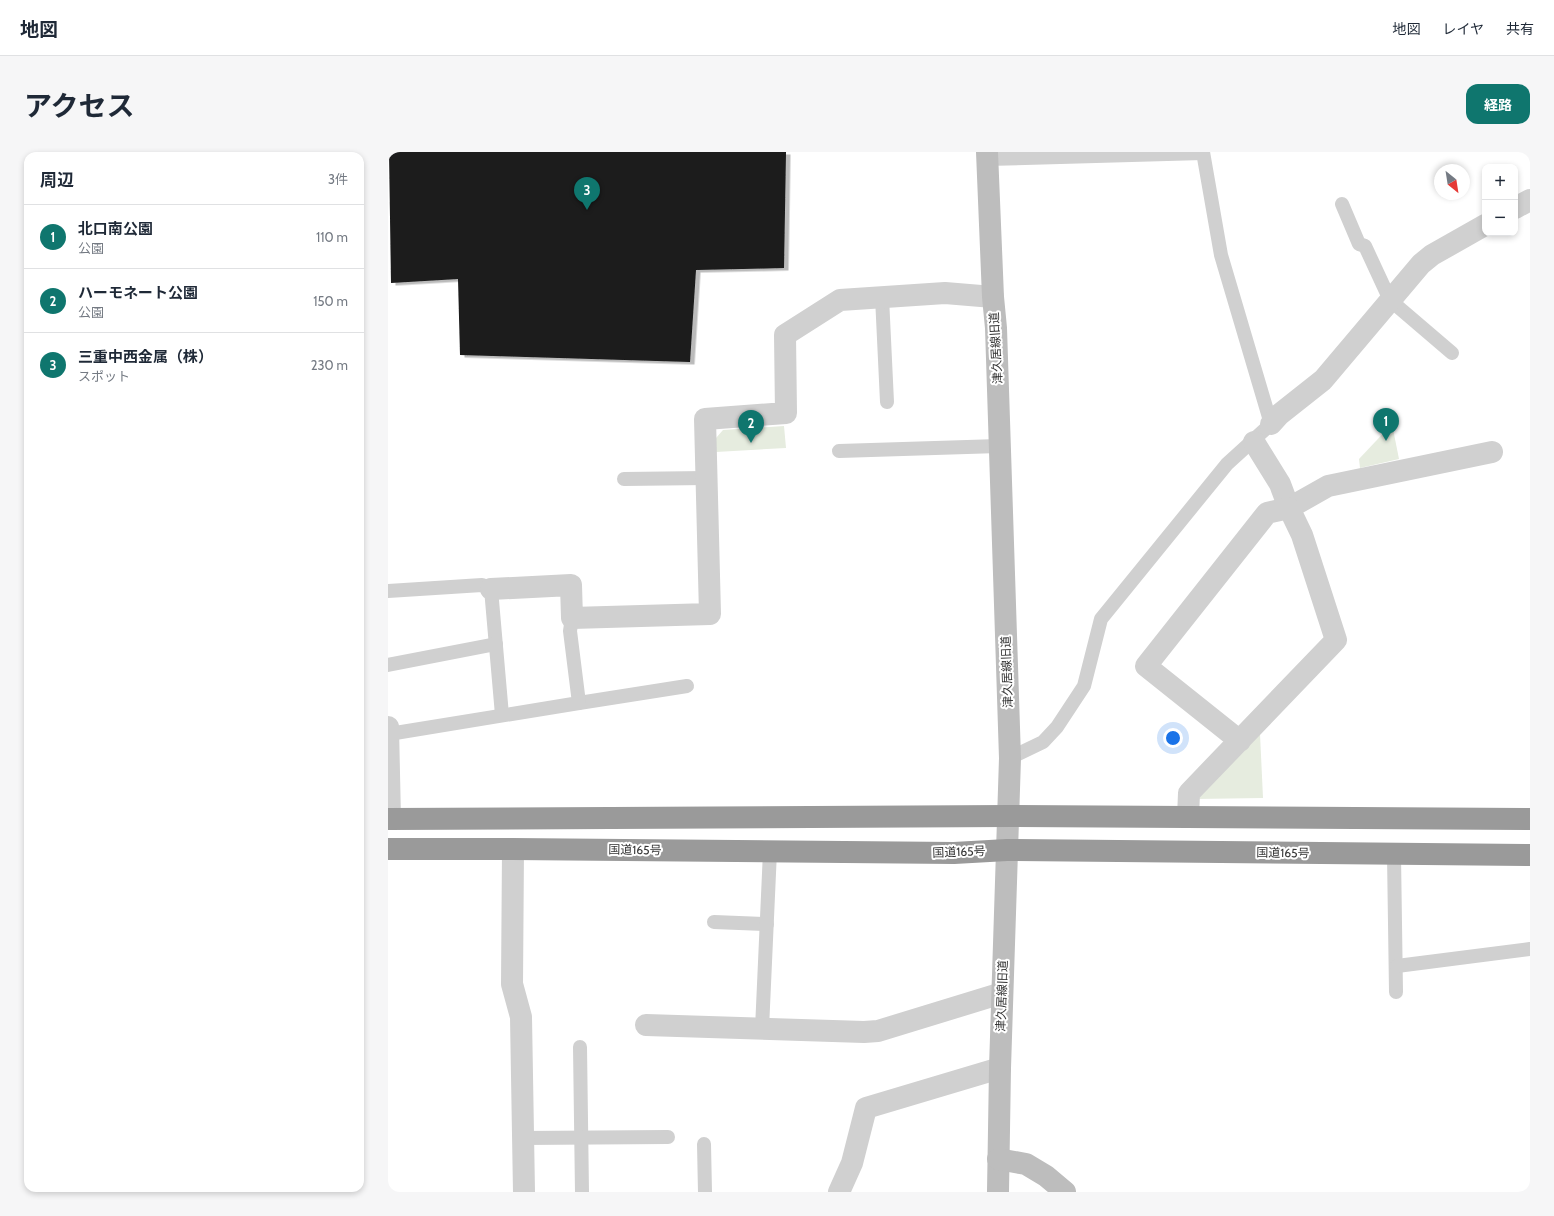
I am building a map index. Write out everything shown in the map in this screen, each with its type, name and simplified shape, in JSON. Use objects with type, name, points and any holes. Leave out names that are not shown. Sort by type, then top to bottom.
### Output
[{"type":"highway","points":[[389,819],[1009,816],[1530,819]]},
{"type":"highway","name":"国道165号","points":[[388,849],[513,848],[954,853],[1007,850],[1394,855],[1530,855]]},
{"type":"street","name":"津久居線旧道","points":[[987,156],[993,297],[996,328],[1010,758],[1002,993],[998,1192]]},
{"type":"street","points":[[1518,206],[1530,200]]},
{"type":"street","points":[[1272,424],[1280,414],[1322,380],[1421,264],[1432,255],[1482,227]]},
{"type":"street","points":[[491,589],[571,585],[572,618],[710,614],[705,419],[786,413],[784,335],[840,300],[945,292],[993,297]]},
{"type":"street","points":[[1188,817],[1189,793],[1336,640],[1302,535],[1289,508],[1280,484],[1254,442]]},
{"type":"street","points":[[1240,741],[1146,666],[1267,513],[1289,508],[1328,486],[1492,452]]},
{"type":"street","points":[[388,730],[389,819]]},
{"type":"street","points":[[513,848],[512,984],[521,1017],[524,1192]]},
{"type":"street","points":[[646,1025],[864,1032],[878,1031],[1002,993]]},
{"type":"street","points":[[839,1192],[852,1163],[866,1108],[1000,1068]]},
{"type":"street","points":[[998,1159],[1026,1164],[1046,1176],[1064,1192]]},
{"type":"lane","points":[[987,156],[1203,152],[1221,255],[1272,424],[1254,442],[1227,464],[1101,619],[1084,686],[1057,727],[1043,742],[1010,758]]},
{"type":"lane","points":[[1342,204],[1359,244],[1365,246],[1390,300],[1452,353]]},
{"type":"lane","points":[[882,297],[887,402]]},
{"type":"lane","points":[[839,451],[999,446]]},
{"type":"lane","points":[[624,479],[706,478]]},
{"type":"lane","points":[[388,591],[482,585],[491,589],[502,715]]},
{"type":"lane","points":[[572,618],[570,631],[579,703]]},
{"type":"lane","points":[[388,665],[496,644]]},
{"type":"lane","points":[[388,730],[502,715],[687,686]]},
{"type":"lane","points":[[762,1029],[770,851]]},
{"type":"lane","points":[[1394,855],[1397,966],[1396,992]]},
{"type":"lane","points":[[714,922],[767,924]]},
{"type":"lane","points":[[1397,966],[1530,949]]},
{"type":"lane","points":[[580,1047],[582,1192]]},
{"type":"lane","points":[[523,1138],[581,1139],[668,1137]]},
{"type":"lane","points":[[704,1144],[705,1192]]},
{"type":"shaded area","points":[[1392,424],[1399,459],[1360,468],[1359,459]]},
{"type":"shaded area","points":[[784,426],[786,448],[716,452],[716,438],[723,430]]},
{"type":"shaded area","points":[[1260,734],[1263,798],[1196,799]]},
{"type":"building","points":[[389,152],[786,152],[784,268],[696,270],[690,362],[460,355],[458,279],[391,283]]},
{"type":"place","name":"三重中西金属（株）","points":[[587,210]]},
{"type":"place","name":"北口南公園","points":[[1386,441]]},
{"type":"place","name":"ハーモネート公園","points":[[751,443]]}]
